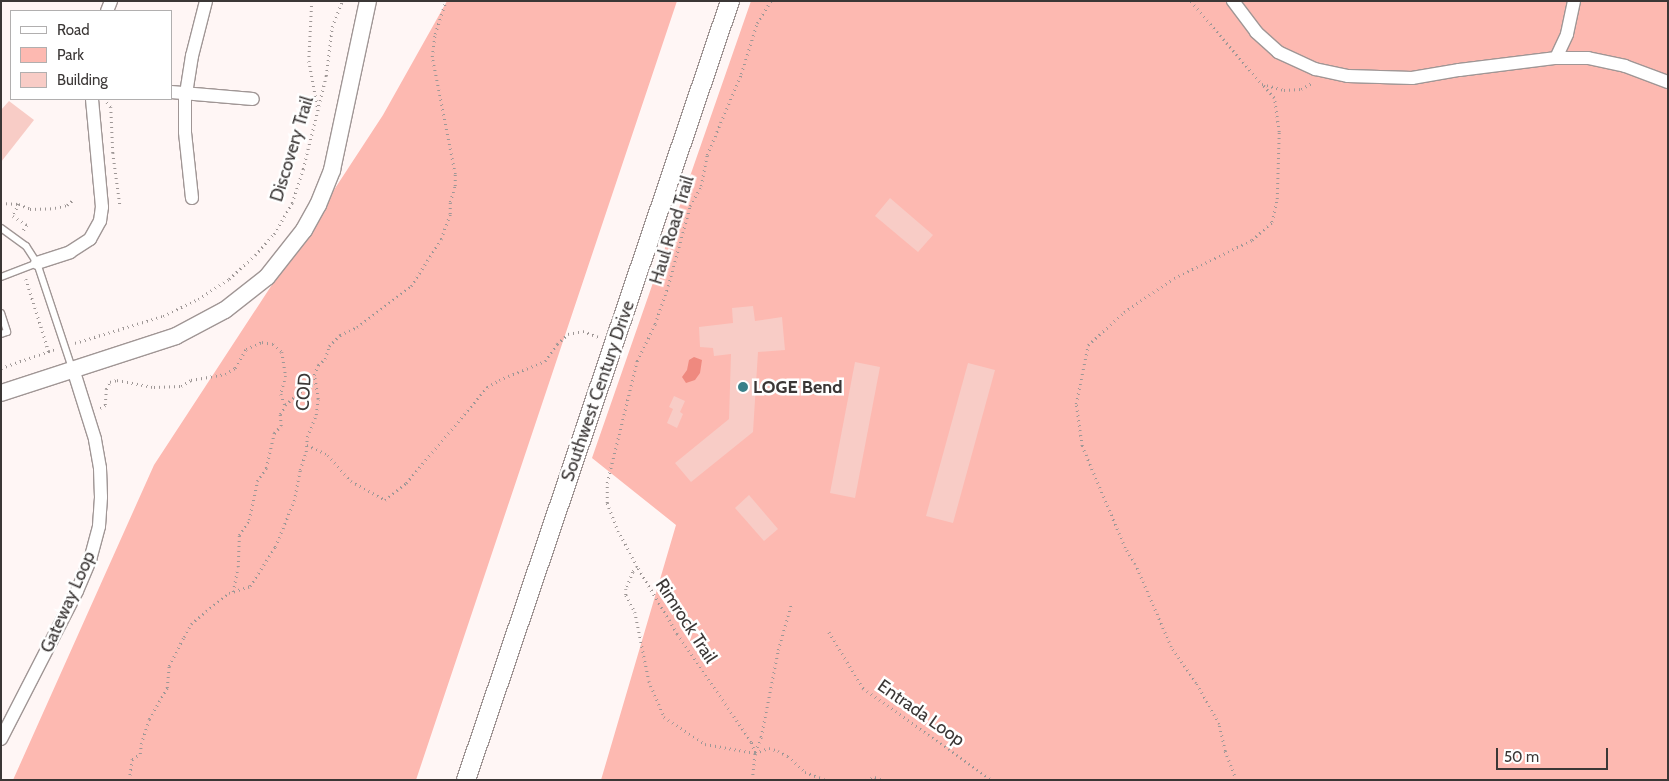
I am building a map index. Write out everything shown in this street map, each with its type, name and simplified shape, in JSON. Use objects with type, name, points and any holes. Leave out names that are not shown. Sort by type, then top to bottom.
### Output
[{"type":"main road","name":"Southwest Century Drive","points":[[466,780],[730,1]]},
{"type":"street","points":[[192,198],[185,132],[186,93],[192,56],[206,1]]},
{"type":"street","points":[[1,393],[176,336],[200,325],[246,295],[286,255],[318,205],[332,170],[368,1]]},
{"type":"street","points":[[1233,1],[1256,32],[1278,52],[1315,69],[1348,76],[1412,78],[1556,58],[1588,58],[1625,66],[1668,82]]},
{"type":"street","points":[[1556,58],[1567,34],[1574,1]]},
{"type":"street","points":[[172,92],[253,99]]},
{"type":"street","points":[[38,263],[70,252],[90,239],[100,221],[102,207],[92,100]]},
{"type":"street","name":"Gateway Loop","points":[[1,740],[77,591],[90,560],[99,526],[100,468],[95,439],[73,369]]},
{"type":"lane","points":[[1,228],[26,246],[38,263],[73,369]]},
{"type":"lane","points":[[1,277],[38,263]]},
{"type":"lane","points":[[1,313],[7,332],[1,334]]},
{"type":"path","points":[[312,1],[309,61],[319,110]]},
{"type":"path","name":"Discovery Trail","points":[[1,368],[163,316],[198,299],[228,278],[255,255],[274,234],[292,204],[319,110],[332,26],[342,1]]},
{"type":"path","name":"COD","points":[[128,780],[132,758],[140,754],[149,719],[167,688],[169,666],[192,624],[232,592],[250,586],[275,547],[294,501],[307,444],[316,415],[318,399],[314,385],[316,370],[335,340],[358,327],[411,286],[436,248],[450,214],[450,202],[455,186],[456,174],[432,57],[435,34],[446,1]]},
{"type":"path","name":"Haul Road Trail","points":[[609,471],[638,361],[655,324],[668,286],[690,206],[701,186],[707,155],[741,74],[757,23],[771,1]]},
{"type":"path","points":[[1191,1],[1274,98],[1279,132],[1277,198],[1272,222],[1252,240],[1174,278],[1124,312],[1088,345],[1076,404],[1082,446],[1125,548],[1135,564],[1172,647],[1196,683],[1219,724],[1225,751],[1236,780]]},
{"type":"path","points":[[1262,84],[1284,90],[1300,89],[1327,72]]},
{"type":"path","points":[[106,100],[111,107],[113,153],[120,205]]},
{"type":"path","points":[[1,203],[19,204],[30,209],[55,208],[67,205],[74,199]]},
{"type":"path","points":[[307,444],[328,455],[351,481],[385,500],[406,484],[487,387],[545,361],[557,344],[568,334],[583,331],[615,342]]},
{"type":"path","points":[[87,413],[105,405],[106,389],[110,382],[117,380],[131,384],[181,386],[191,380],[225,374],[235,368],[246,349],[262,342],[273,344],[282,352],[286,376],[281,394],[285,405]]},
{"type":"path","points":[[232,592],[238,567],[239,535],[249,520],[257,481],[266,468],[274,433],[281,426],[280,414],[285,405],[307,386],[314,385]]},
{"type":"path","name":"Rimrock Trail","points":[[609,471],[607,504],[618,532],[677,634],[738,722],[755,753]]},
{"type":"path","points":[[637,567],[626,589],[626,595],[635,612],[649,681],[664,717],[705,744],[755,753],[769,748],[788,756],[805,772],[826,780]]},
{"type":"path","points":[[752,780],[755,753],[761,737],[778,650],[791,605]]},
{"type":"path","name":"Entrada Loop","points":[[829,632],[863,688],[992,780]]},
{"type":"path","points":[[866,780],[875,778],[882,780]]},
{"type":"green space","points":[[447,1],[677,1],[416,780],[13,780],[154,465],[383,115]]},
{"type":"green space","points":[[751,1],[1668,1],[1668,780],[601,780],[676,525],[592,458]]},
{"type":"shaded area","points":[[694,357],[702,360],[700,373],[695,380],[686,383],[682,377],[687,370],[689,360]]},
{"type":"building","points":[[9,101],[34,120],[1,162],[1,110]]},
{"type":"building","points":[[890,198],[933,235],[918,252],[875,216]]},
{"type":"building","name":"LOGE Bend","points":[[753,306],[755,321],[782,317],[785,350],[758,352],[753,432],[691,482],[675,463],[729,419],[731,354],[714,356],[713,348],[700,347],[699,327],[733,323],[732,308]]},
{"type":"building","name":"LOGE Bend","points":[[855,362],[880,367],[855,498],[830,493]]},
{"type":"building","points":[[968,363],[995,370],[953,523],[926,516]]},
{"type":"building","points":[[674,396],[685,401],[680,412],[683,414],[677,428],[667,423],[673,409],[669,407]]},
{"type":"building","points":[[749,495],[778,529],[764,541],[735,508]]},
{"type":"place","name":"LOGE Bend","points":[[743,387]]}]
